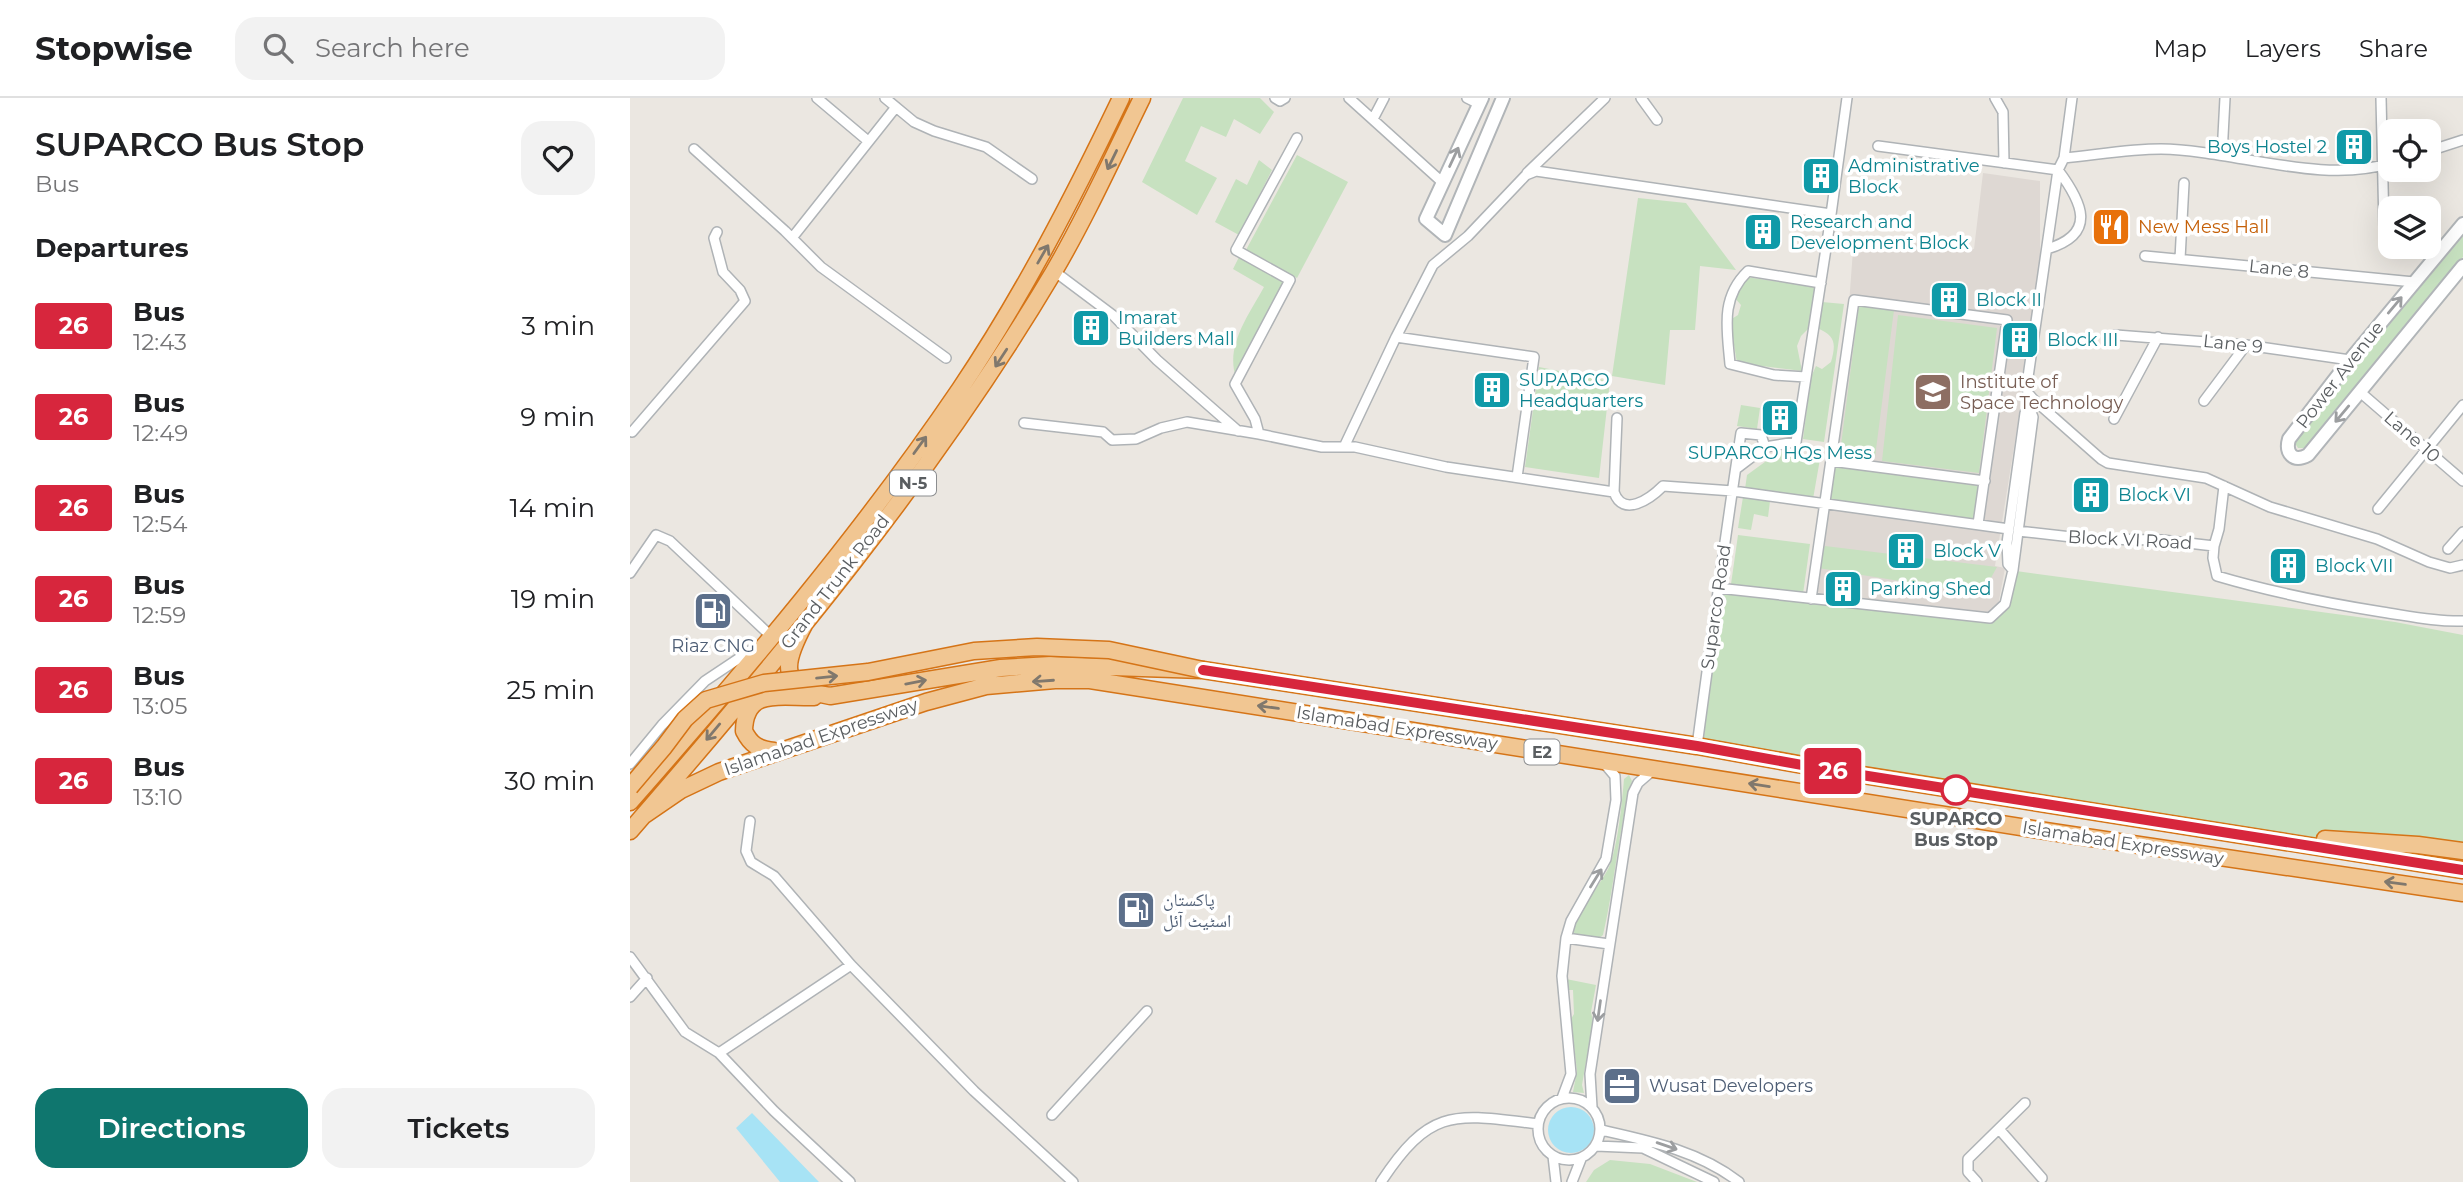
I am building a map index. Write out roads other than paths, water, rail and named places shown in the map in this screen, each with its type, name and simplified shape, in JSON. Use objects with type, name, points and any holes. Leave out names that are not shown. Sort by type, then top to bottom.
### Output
[{"type":"highway","name":"Grand Trunk Road","points":[[630,802],[772,637],[897,476],[960,388],[1055,232],[1121,98]]},
{"type":"highway","name":"Grand Trunk Road","points":[[630,831],[804,623],[903,496],[975,397],[1054,271],[1089,208],[1142,98]]},
{"type":"highway","points":[[804,623],[788,659],[791,675],[799,687],[811,693],[830,696]]},
{"type":"highway","points":[[630,787],[685,719],[706,700],[764,683],[867,672],[974,651],[1037,647],[1109,650],[1203,670]]},
{"type":"highway","points":[[777,752],[754,746],[744,731],[748,711],[755,702],[771,696],[830,696],[1001,668],[1051,665],[1203,670]]},
{"type":"highway","name":"Islamabad Expressway","points":[[1203,670],[1697,746],[1830,770],[2463,870]]},
{"type":"highway","name":"Islamabad Expressway","points":[[643,816],[687,787],[719,772],[915,705],[986,686],[1090,680],[2065,835],[2463,893]]},
{"type":"highway","points":[[2221,832],[2418,845],[2463,851]]},
{"type":"street","points":[[817,98],[868,141]]},
{"type":"street","points":[[885,98],[914,122],[934,131],[986,146],[1032,179]]},
{"type":"street","points":[[1349,98],[1442,182]]},
{"type":"street","points":[[1373,120],[1384,98]]},
{"type":"street","points":[[1345,447],[1433,265],[1468,236],[1605,98]]},
{"type":"street","points":[[1641,98],[1657,120]]},
{"type":"street","points":[[1736,468],[1765,447],[1796,442],[1847,98]]},
{"type":"street","points":[[1995,98],[2003,112],[2004,163]]},
{"type":"street","points":[[2072,98],[2064,159],[2058,170],[2027,384],[2032,404],[2108,463],[2206,478],[2270,507],[2377,539],[2429,562],[2451,568],[2463,565]]},
{"type":"street","points":[[2222,155],[2225,98]]},
{"type":"street","points":[[2381,98],[2383,119]]},
{"type":"street","points":[[1476,100],[1426,219],[1445,235],[1504,99]]},
{"type":"street","points":[[792,238],[895,107]]},
{"type":"street","points":[[1259,435],[1255,419],[1236,384],[1290,280],[1236,250],[1297,138]]},
{"type":"street","points":[[2441,147],[2463,141]]},
{"type":"street","points":[[1878,146],[2058,170],[2075,193],[2081,211],[2080,227],[2072,237],[2047,249]]},
{"type":"street","points":[[694,149],[821,267],[946,358]]},
{"type":"street","points":[[2064,159],[2160,149],[2222,155],[2307,170],[2378,167]]},
{"type":"street","points":[[1526,175],[1536,171],[1831,214]]},
{"type":"street","points":[[2180,259],[2184,183]]},
{"type":"street","name":"Power Avenue","points":[[2463,224],[2350,360],[2289,439],[2289,453],[2297,457],[2308,455],[2463,266]]},
{"type":"street","points":[[632,432],[745,301],[740,290],[723,272],[714,238],[717,232]]},
{"type":"street","name":"Lane 8","points":[[2145,256],[2414,282]]},
{"type":"street","points":[[1054,271],[1114,316],[1157,360],[1238,431]]},
{"type":"street","points":[[1806,377],[1774,375],[1730,364],[1726,311],[1736,282],[1748,271],[1821,283]]},
{"type":"street","points":[[1811,599],[1854,300],[2007,320],[1978,524]]},
{"type":"street","name":"Lane 9","points":[[2116,335],[2246,345],[2350,360]]},
{"type":"street","points":[[1396,337],[1534,357],[1517,477]]},
{"type":"street","points":[[2114,419],[2158,337]]},
{"type":"street","points":[[2204,401],[2246,345]]},
{"type":"street","name":"Lane 10","points":[[2360,392],[2463,481]]},
{"type":"street","points":[[1718,588],[1990,618],[2005,604],[2013,570],[2025,413],[2032,404]]},
{"type":"street","points":[[2378,509],[2463,405]]},
{"type":"street","points":[[1614,492],[1617,418]]},
{"type":"street","name":"Block VI Road","points":[[1024,423],[1103,432],[1112,440],[1136,439],[1161,428],[1187,422],[1322,447],[1345,447],[1446,467],[1614,492],[1617,500],[1623,504],[1636,505],[1651,498],[1663,486],[1732,491],[2014,531],[2089,539],[2162,540],[2214,546],[2213,558],[2217,576],[2255,587],[2342,605],[2445,622],[2463,621]]},
{"type":"street","name":"Suparco Road","points":[[1697,746],[1741,433],[1761,435],[1765,447]]},
{"type":"street","points":[[1831,461],[1985,481]]},
{"type":"street","points":[[2214,546],[2219,529],[2224,486]]},
{"type":"street","points":[[2448,549],[2463,532]]},
{"type":"street","points":[[630,573],[656,535],[670,541],[772,637],[705,681],[662,725],[630,764]]},
{"type":"street","points":[[1562,1098],[1571,1074],[1562,976],[1566,938],[1571,921],[1604,866],[1609,849],[1617,787],[1615,776],[1602,761]]},
{"type":"street","points":[[1592,1107],[1590,1074],[1633,793],[1638,783],[1655,769]]},
{"type":"street","points":[[750,821],[747,856],[758,867],[774,876],[851,965],[974,1091],[1073,1182]]},
{"type":"street","points":[[1566,938],[1609,944]]},
{"type":"street","points":[[630,957],[685,1032],[719,1053],[774,1111],[850,1182]]},
{"type":"street","points":[[719,1053],[851,965]]},
{"type":"street","points":[[630,997],[647,978]]},
{"type":"street","points":[[1052,1115],[1147,1011]]},
{"type":"street","points":[[1572,1182],[1581,1159],[1596,1146],[1601,1130],[1597,1114],[1592,1107],[1573,1098],[1562,1098],[1544,1111],[1538,1124],[1538,1135],[1553,1156],[1572,1161],[1581,1159]]},
{"type":"street","points":[[1977,1182],[1968,1172],[1968,1159],[2025,1103]]},
{"type":"street","points":[[1381,1182],[1411,1141],[1444,1120],[1469,1117],[1538,1124]]},
{"type":"street","points":[[1998,1129],[2042,1178]]},
{"type":"street","points":[[1601,1130],[1665,1144],[1723,1169],[1740,1182]]},
{"type":"street","points":[[1596,1146],[1643,1148],[1714,1182]]},
{"type":"street","points":[[1553,1156],[1556,1182]]},
{"type":"water","points":[[1571,1107],[1587,1114],[1594,1130],[1587,1146],[1571,1153],[1555,1146],[1548,1130],[1555,1114]]},
{"type":"water","points":[[752,1113],[819,1182],[780,1182],[736,1128]]},
{"type":"place","name":"Boys Hostel 2","points":[[2354,147]]},
{"type":"place","name":"Administrative Block","points":[[1821,176]]},
{"type":"place","name":"New Mess Hall","points":[[2111,227]]},
{"type":"place","name":"Research and Development Block","points":[[1763,232]]},
{"type":"place","name":"Block II","points":[[1949,300]]},
{"type":"place","name":"Imarat Builders Mall","points":[[1091,328]]},
{"type":"place","name":"Block III","points":[[2020,340]]},
{"type":"place","name":"SUPARCO Headquarters","points":[[1492,390]]},
{"type":"place","name":"Institute of Space Technology","points":[[1933,392]]},
{"type":"place","name":"SUPARCO HQs Mess","points":[[1780,418]]},
{"type":"place","name":"Block VI","points":[[2091,495]]},
{"type":"place","name":"Block V","points":[[1906,551]]},
{"type":"place","name":"Block VII","points":[[2288,566]]},
{"type":"place","name":"Parking Shed","points":[[1843,589]]},
{"type":"place","name":"Riaz CNG","points":[[713,611]]},
{"type":"place","name":"SUPARCO Bus Stop","points":[[1956,790]]},
{"type":"place","name":"پاکستان اسٹیٹ آئل","points":[[1136,910]]},
{"type":"place","name":"Wusat Developers","points":[[1622,1086]]}]
